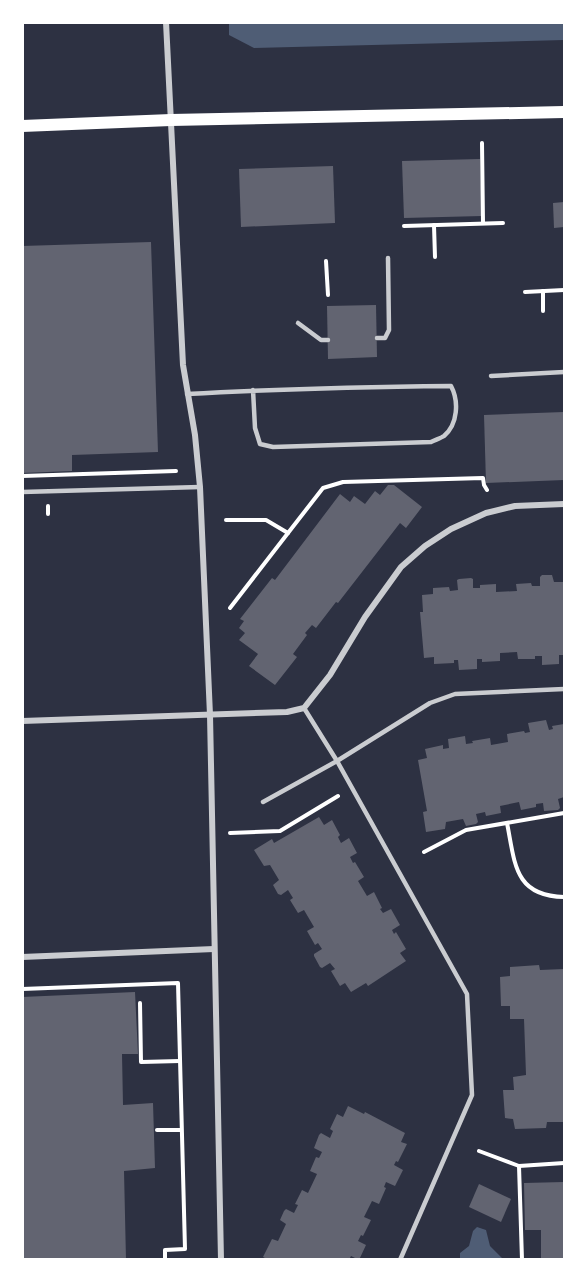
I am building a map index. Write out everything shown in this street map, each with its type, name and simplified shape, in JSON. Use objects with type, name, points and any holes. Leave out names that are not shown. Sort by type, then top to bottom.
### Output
[{"type":"main road","points":[[22,126],[171,120],[564,112]]},
{"type":"street","points":[[166,22],[183,365],[195,435],[200,487],[210,715],[221,1260]]},
{"type":"street","points":[[22,721],[287,712],[304,708],[330,675],[365,616],[401,567],[425,546],[451,529],[486,513],[515,506],[564,504]]},
{"type":"street","points":[[22,957],[214,949]]},
{"type":"lane","points":[[377,338],[384,338],[389,330],[388,258]]},
{"type":"lane","points":[[298,323],[321,340],[328,340]]},
{"type":"lane","points":[[491,376],[564,372]]},
{"type":"lane","points":[[187,394],[253,390],[452,386],[456,396],[456,410],[453,424],[444,436],[431,442],[273,447],[261,444],[255,428],[253,390]]},
{"type":"lane","points":[[22,492],[200,487]]},
{"type":"lane","points":[[263,802],[337,761],[430,703],[455,694],[564,689]]},
{"type":"lane","points":[[304,708],[337,761],[467,994],[472,1095],[400,1260]]},
{"type":"path","points":[[482,143],[483,223]]},
{"type":"path","points":[[404,226],[503,223]]},
{"type":"path","points":[[434,225],[435,256]]},
{"type":"path","points":[[326,261],[328,295]]},
{"type":"path","points":[[525,292],[564,290]]},
{"type":"path","points":[[543,291],[543,312]]},
{"type":"path","points":[[22,476],[176,471]]},
{"type":"path","points":[[230,608],[323,488],[343,482],[483,478],[483,484],[487,490]]},
{"type":"path","points":[[48,506],[48,514]]},
{"type":"path","points":[[226,520],[266,520],[288,533]]},
{"type":"path","points":[[230,833],[280,831],[338,796]]},
{"type":"path","points":[[424,852],[466,830],[564,813]]},
{"type":"path","points":[[507,823],[516,867],[522,880],[531,889],[540,893],[564,897]]},
{"type":"path","points":[[22,989],[178,983],[185,1249],[165,1250],[165,1260]]},
{"type":"path","points":[[140,1004],[141,1062],[180,1060]]},
{"type":"path","points":[[157,1130],[181,1130]]},
{"type":"path","points":[[478,1150],[519,1166],[564,1163]]},
{"type":"path","points":[[519,1166],[522,1260]]},
{"type":"water","points":[[229,23],[564,23],[564,40],[254,48],[229,35]]},
{"type":"water","points":[[477,1227],[486,1230],[490,1246],[503,1259],[460,1259],[460,1253],[469,1246],[473,1231]]},
{"type":"building","points":[[480,159],[482,216],[404,218],[402,161]]},
{"type":"building","points":[[333,166],[335,223],[241,227],[239,169]]},
{"type":"building","points":[[564,202],[564,227],[554,228],[553,203]]},
{"type":"building","points":[[151,242],[158,452],[72,455],[72,471],[22,473],[22,246]]},
{"type":"building","points":[[376,305],[377,357],[328,359],[327,306]]},
{"type":"building","points":[[564,412],[564,480],[486,483],[484,415]]},
{"type":"building","points":[[388,485],[394,485],[422,507],[406,528],[400,523],[338,603],[336,602],[316,628],[312,625],[305,633],[307,635],[293,654],[297,657],[275,685],[249,666],[258,654],[239,640],[245,633],[239,628],[244,621],[240,619],[272,578],[275,580],[340,494],[350,502],[354,496],[365,504],[375,491],[380,495]]},
{"type":"building","points":[[542,575],[552,575],[554,582],[564,582],[564,655],[559,655],[559,664],[542,665],[542,656],[535,656],[535,659],[518,659],[517,652],[500,653],[500,661],[482,662],[482,659],[477,659],[477,669],[459,670],[458,660],[454,660],[454,663],[434,664],[434,657],[424,658],[420,612],[423,612],[422,595],[433,594],[433,588],[449,587],[450,591],[458,590],[457,580],[471,578],[473,588],[496,584],[496,592],[517,591],[516,584],[531,583],[532,586],[540,586]]},
{"type":"building","points":[[546,720],[549,730],[553,729],[552,726],[564,724],[564,797],[558,799],[560,808],[558,810],[544,811],[543,803],[521,810],[519,802],[500,806],[501,813],[486,816],[485,812],[476,814],[478,822],[476,824],[466,826],[463,819],[446,822],[445,829],[426,832],[423,812],[427,811],[418,760],[427,758],[425,749],[443,745],[443,749],[449,748],[448,739],[465,736],[466,744],[490,738],[491,745],[508,742],[507,734],[530,732],[528,723]]},
{"type":"building","points":[[319,817],[324,825],[332,820],[340,835],[338,837],[341,843],[349,838],[357,853],[350,857],[364,877],[358,881],[367,896],[374,892],[383,913],[391,909],[400,925],[392,930],[394,934],[396,932],[406,949],[400,953],[406,961],[368,986],[366,983],[351,992],[345,983],[340,986],[331,971],[335,969],[330,963],[320,967],[314,954],[322,949],[318,943],[315,945],[307,931],[314,927],[304,910],[298,913],[290,900],[293,898],[288,890],[281,895],[278,894],[273,885],[279,880],[270,865],[264,866],[254,850],[272,839],[274,843]]},
{"type":"building","points":[[539,965],[540,970],[564,969],[564,1122],[547,1122],[546,1128],[515,1129],[513,1119],[505,1118],[503,1090],[514,1090],[513,1077],[526,1075],[524,1019],[510,1019],[510,1006],[501,1006],[500,977],[510,976],[510,967]]},
{"type":"building","points":[[135,992],[138,1054],[122,1054],[123,1105],[153,1103],[155,1168],[124,1171],[126,1260],[22,1260],[22,997]]},
{"type":"building","points":[[348,1106],[364,1114],[365,1112],[405,1133],[401,1142],[407,1144],[398,1162],[396,1161],[394,1165],[403,1170],[395,1186],[386,1182],[384,1187],[386,1188],[379,1204],[372,1201],[364,1217],[371,1220],[358,1241],[366,1245],[359,1260],[351,1256],[349,1260],[269,1260],[263,1257],[272,1239],[278,1241],[286,1224],[280,1220],[284,1211],[286,1209],[294,1213],[298,1205],[295,1204],[302,1190],[308,1193],[317,1174],[310,1171],[316,1157],[319,1158],[322,1152],[314,1148],[319,1135],[321,1133],[330,1138],[333,1131],[330,1129],[337,1114],[343,1117]]},
{"type":"building","points":[[564,1182],[564,1260],[541,1260],[541,1230],[525,1230],[524,1183]]},
{"type":"building","points":[[479,1184],[511,1199],[501,1222],[469,1207]]}]
